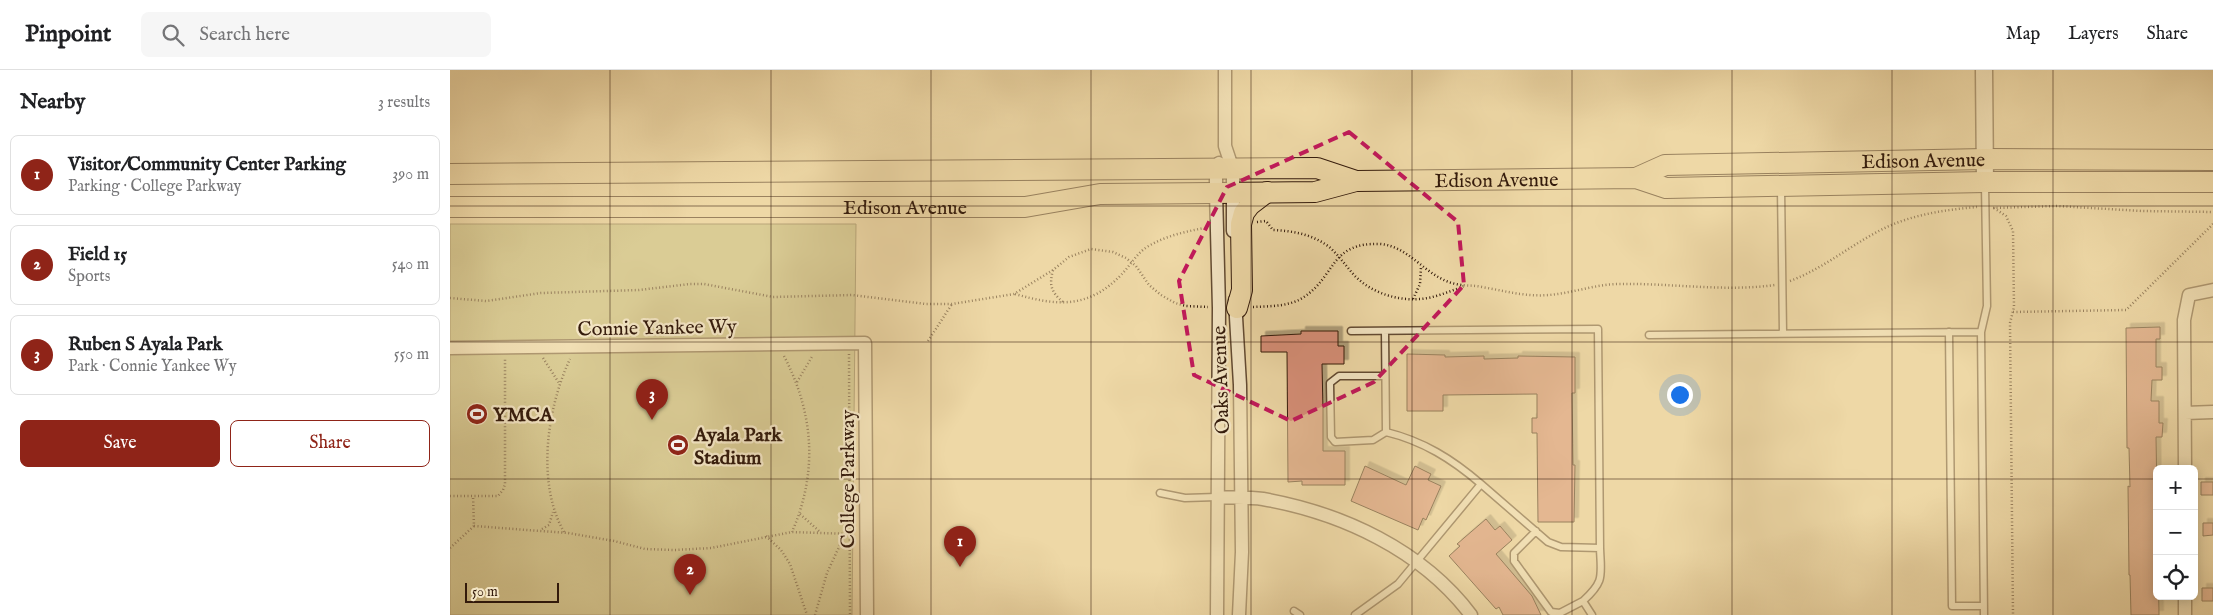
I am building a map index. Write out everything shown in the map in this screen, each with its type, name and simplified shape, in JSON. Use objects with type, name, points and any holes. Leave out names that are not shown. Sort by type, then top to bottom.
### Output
[{"type":"main road","name":"Edison Avenue","points":[[1636,178],[1665,165],[1985,159],[2213,160]]},
{"type":"main road","name":"Edison Avenue","points":[[450,174],[1317,168],[1356,181]]},
{"type":"main road","name":"Edison Avenue","points":[[450,207],[1025,207],[1100,194],[1225,191],[1315,192],[1356,181],[1636,178],[1666,188],[1985,182],[2213,182]]},
{"type":"main road","points":[[1228,308],[1242,290],[1241,224],[1244,213],[1250,205],[1267,192]]},
{"type":"street","name":"Oaks Avenue","points":[[1218,615],[1218,497],[1228,308],[1225,191],[1225,70]]},
{"type":"street","points":[[1984,70],[1985,182]]},
{"type":"street","name":"Oaks Avenue","points":[[1225,170],[1232,290],[1228,308],[1236,337],[1240,385],[1242,552],[1239,615]]},
{"type":"street","points":[[2185,465],[2184,320],[2189,295],[2213,290]]},
{"type":"street","name":"Connie Yankee Wy","points":[[450,348],[865,343]]},
{"type":"street","name":"College Parkway","points":[[865,343],[867,615]]},
{"type":"street","points":[[2185,413],[2213,412]]},
{"type":"street","points":[[1218,497],[1261,499],[1331,516],[1364,530],[1417,562],[1452,591],[1471,615]]},
{"type":"street","points":[[2185,600],[2185,615]]},
{"type":"lane","points":[[1984,615],[1981,332],[1987,306],[1985,182]]},
{"type":"lane","points":[[1781,187],[1783,332]]},
{"type":"lane","points":[[1351,331],[1598,329],[1600,548],[1598,588],[1583,601],[1560,613],[1551,612],[1514,561],[1514,553],[1536,531]]},
{"type":"lane","points":[[1385,331],[1386,432]]},
{"type":"lane","points":[[1649,335],[1783,332],[1981,332]]},
{"type":"lane","points":[[1949,332],[1952,606],[1984,606]]},
{"type":"lane","points":[[1385,376],[1338,376],[1330,383],[1331,437],[1334,442],[1373,440],[1386,432],[1411,438],[1458,465],[1548,542],[1560,547],[1600,548]]},
{"type":"lane","points":[[1355,615],[1398,584],[1480,484]]},
{"type":"lane","points":[[1160,493],[1185,498],[1218,497]]},
{"type":"lane","points":[[1583,601],[1592,615]]},
{"type":"lane","points":[[1967,606],[1967,615]]},
{"type":"path","points":[[450,298],[486,302],[541,293],[612,292],[697,284],[773,297],[852,295],[926,304],[952,304],[1014,294],[1053,270],[1068,257],[1091,249],[1114,252],[1132,262],[1150,285],[1161,295],[1175,303],[1186,306],[1228,308],[1282,306],[1304,298],[1313,290],[1338,256],[1364,245],[1382,244],[1396,248],[1421,267],[1447,282],[1513,294],[1558,294],[1607,284],[1742,287],[1783,284],[1819,268],[1890,225],[1921,214],[1953,209],[2064,206],[2142,211],[2213,212]]},
{"type":"path","points":[[1994,208],[2006,216],[2013,231],[2013,312],[2010,322],[2013,615]]},
{"type":"path","points":[[2013,312],[2126,310],[2213,224]]},
{"type":"path","points":[[1412,300],[1420,284],[1421,267]]},
{"type":"path","points":[[1014,294],[1039,301],[1064,303],[1051,289],[1053,270]]},
{"type":"path","points":[[1401,298],[1412,300],[1432,297],[1466,285]]},
{"type":"path","points":[[928,341],[952,304]]},
{"type":"path","points":[[797,382],[816,349]]},
{"type":"path","points":[[780,350],[797,382],[808,428],[810,454],[805,498],[792,532]]},
{"type":"path","points":[[849,350],[850,615]]},
{"type":"path","points":[[450,496],[498,496],[503,490],[505,484],[505,353]]},
{"type":"path","points":[[539,353],[559,383]]},
{"type":"path","points":[[564,533],[554,511],[547,457],[552,408],[559,383],[572,357]]},
{"type":"path","points":[[473,496],[474,526]]},
{"type":"path","points":[[540,530],[549,525],[554,511]]},
{"type":"path","points":[[800,514],[820,532]]},
{"type":"path","points":[[450,548],[474,526],[540,530],[614,541],[645,548],[674,550],[710,548],[792,532],[850,534]]},
{"type":"path","points":[[815,615],[828,573],[845,534]]},
{"type":"path","points":[[766,536],[781,550],[790,564],[807,615]]},
{"type":"highlighted area","points":[[1349,132],[1458,222],[1464,285],[1374,382],[1291,421],[1194,375],[1179,281],[1227,187]]},
{"type":"shaded area","points":[[450,224],[856,224],[852,615],[450,615]]},
{"type":"building","points":[[2160,327],[2160,339],[2156,339],[2156,367],[2162,367],[2162,380],[2152,380],[2151,401],[2159,401],[2159,423],[2163,423],[2162,437],[2156,437],[2156,465],[2153,465],[2153,600],[2159,600],[2159,615],[2131,615],[2126,328]]},
{"type":"building","points":[[1301,331],[1338,331],[1338,346],[1344,346],[1344,364],[1322,364],[1323,451],[1345,451],[1345,485],[1302,485],[1302,481],[1288,482],[1287,352],[1261,352],[1261,336],[1301,334]]},
{"type":"building","points":[[1407,354],[1445,355],[1445,357],[1484,356],[1484,359],[1518,358],[1518,356],[1575,357],[1575,393],[1572,393],[1573,465],[1575,465],[1574,522],[1538,522],[1537,433],[1532,433],[1532,418],[1537,418],[1537,394],[1443,395],[1443,411],[1407,411]]},
{"type":"building","points":[[1365,466],[1406,485],[1415,466],[1431,474],[1428,480],[1441,486],[1426,520],[1423,518],[1418,530],[1351,501]]},
{"type":"building","points":[[2201,482],[2213,482],[2213,495],[2201,495]]},
{"type":"building","points":[[1486,519],[1495,530],[1500,526],[1512,540],[1496,554],[1532,596],[1541,615],[1503,615],[1499,607],[1496,609],[1449,556],[1460,546],[1457,544]]},
{"type":"building","points":[[2203,523],[2213,523],[2213,535],[2203,536]]},
{"type":"building","points":[[2202,588],[2213,588],[2213,601],[2202,601]]},
{"type":"place","name":"YMCA","points":[[477,414]]},
{"type":"place","name":"Ruben S Ayala Park","points":[[652,420]]},
{"type":"place","name":"Ayala Park Stadium","points":[[678,445]]},
{"type":"place","name":"Visitor/Community Center Parking","points":[[960,567]]},
{"type":"place","name":"Field 15","points":[[690,595]]}]
